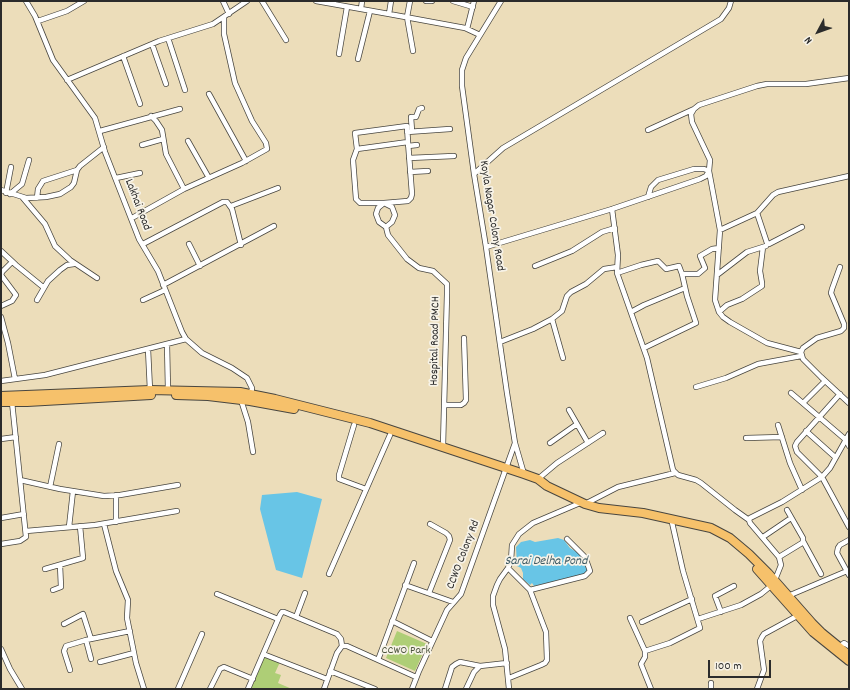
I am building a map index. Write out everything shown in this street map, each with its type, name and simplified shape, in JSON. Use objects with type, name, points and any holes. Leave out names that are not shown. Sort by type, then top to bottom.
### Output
[{"type":"highway","points":[[1,396],[150,390],[228,392],[354,425],[380,429],[390,435],[524,474],[538,479],[547,486]]},
{"type":"highway","points":[[1,402],[162,395],[208,396],[241,400],[251,398],[338,415],[380,429],[443,446],[506,469],[547,486],[582,503],[606,511],[671,521],[705,531],[726,542],[747,559],[788,596],[812,624],[849,655]]},
{"type":"highway","points":[[773,583],[797,616],[823,641],[849,662]]},
{"type":"street","name":"Lakhai Road","points":[[26,1],[38,21],[52,60],[95,118],[104,146],[142,244],[152,258],[186,339],[202,353],[232,368],[246,378],[252,388],[251,398]]},
{"type":"street","points":[[38,21],[67,10],[84,1]]},
{"type":"street","points":[[223,1],[229,14]]},
{"type":"street","points":[[67,80],[152,44],[213,24],[247,1]]},
{"type":"street","points":[[262,1],[286,40]]},
{"type":"street","points":[[316,1],[334,3],[347,7],[467,29],[480,35]]},
{"type":"street","points":[[361,9],[362,1]]},
{"type":"street","points":[[389,14],[391,1]]},
{"type":"street","points":[[410,1],[407,17],[413,51]]},
{"type":"street","points":[[426,1],[432,1]]},
{"type":"street","points":[[453,1],[473,7]]},
{"type":"street","points":[[467,29],[474,1]]},
{"type":"street","name":"Koyla Nagar Colony Road","points":[[501,1],[466,58],[462,70],[462,86],[515,443],[524,474]]},
{"type":"street","points":[[474,174],[503,148],[721,19],[729,8],[731,1]]},
{"type":"street","points":[[339,54],[347,7]]},
{"type":"street","points":[[358,59],[370,11]]},
{"type":"street","points":[[132,218],[184,189],[246,161],[264,151],[267,146],[252,121],[235,83],[224,34],[224,18]]},
{"type":"street","points":[[168,38],[185,90]]},
{"type":"street","points":[[152,44],[166,84]]},
{"type":"street","points":[[123,56],[140,104]]},
{"type":"street","points":[[648,130],[700,105],[757,86],[767,84],[806,84],[849,78]]},
{"type":"street","points":[[209,94],[246,161]]},
{"type":"street","points":[[410,132],[407,126],[355,133],[357,149],[353,160],[356,199],[360,204],[410,200],[412,194],[408,144],[410,132],[411,117],[416,116],[419,108],[422,108]]},
{"type":"street","points":[[100,131],[180,109]]},
{"type":"street","points":[[694,109],[691,114],[692,122],[710,160],[709,171],[720,230],[715,300],[719,312],[730,322],[767,343],[801,354],[825,381],[849,403]]},
{"type":"street","points":[[151,116],[162,130],[166,154],[184,189]]},
{"type":"street","points":[[410,132],[450,129]]},
{"type":"street","points":[[142,145],[163,139]]},
{"type":"street","points":[[188,141],[209,178]]},
{"type":"street","points":[[357,149],[408,144],[417,145]]},
{"type":"street","points":[[37,198],[40,184],[43,181],[77,170],[104,146]]},
{"type":"street","points":[[409,158],[454,156]]},
{"type":"street","points":[[5,192],[19,187],[24,180],[29,160]]},
{"type":"street","points":[[5,192],[11,166]]},
{"type":"street","points":[[648,197],[650,187],[658,180],[694,169],[704,169],[709,171]]},
{"type":"street","points":[[5,192],[23,198],[55,196],[66,191],[74,183],[77,170]]},
{"type":"street","points":[[410,172],[428,171]]},
{"type":"street","points":[[486,247],[648,197],[700,179],[706,176],[709,171]]},
{"type":"street","points":[[116,178],[140,173]]},
{"type":"street","points":[[720,230],[757,213],[773,195],[778,192],[849,176]]},
{"type":"street","points":[[231,206],[278,188]]},
{"type":"street","points":[[23,198],[45,224],[55,246],[74,264],[97,278]]},
{"type":"street","points":[[142,244],[223,202],[227,202],[231,206],[241,245]]},
{"type":"street","points":[[384,203],[392,207],[395,216],[392,222],[386,227],[379,222],[376,214],[378,208],[384,203]]},
{"type":"street","points":[[612,209],[618,255],[617,273],[644,348],[653,380],[672,467],[675,473]]},
{"type":"street","points":[[757,213],[767,243],[769,244]]},
{"type":"street","points":[[143,300],[200,266],[274,226]]},
{"type":"street","name":"Hospital Road PMCH","points":[[386,227],[388,235],[407,258],[419,268],[433,271],[446,284],[443,446]]},
{"type":"street","points":[[717,275],[747,252],[764,247],[802,227]]},
{"type":"street","points":[[535,266],[579,248],[594,236],[615,228]]},
{"type":"street","points":[[190,244],[200,266]]},
{"type":"street","points":[[719,312],[727,305],[742,299],[762,286],[760,271],[764,247]]},
{"type":"street","points":[[682,274],[698,274],[705,268],[700,256],[712,249],[719,248]]},
{"type":"street","points":[[1,251],[43,287]]},
{"type":"street","points":[[1,306],[12,300],[16,295],[1,275],[12,262]]},
{"type":"street","points":[[617,273],[641,265],[658,262],[666,269],[679,266],[682,274],[696,323],[644,348]]},
{"type":"street","points":[[37,300],[43,287],[48,281],[67,265],[74,264]]},
{"type":"street","points":[[500,342],[533,330],[552,320],[562,312],[567,296],[571,292],[586,284],[604,269],[617,267]]},
{"type":"street","points":[[801,354],[803,348],[817,338],[841,331],[844,328],[844,324],[831,293],[840,267]]},
{"type":"street","points":[[631,312],[685,288]]},
{"type":"street","points":[[1,317],[15,379]]},
{"type":"street","points":[[552,320],[563,358]]},
{"type":"street","points":[[444,405],[461,405],[466,400],[464,338]]},
{"type":"street","points":[[1,381],[45,375],[186,339]]},
{"type":"street","points":[[166,344],[168,390]]},
{"type":"street","points":[[148,349],[150,390]]},
{"type":"street","points":[[696,387],[726,378],[758,364],[801,354]]},
{"type":"street","points":[[803,403],[825,381]]},
{"type":"street","points":[[791,393],[846,440],[849,446]]},
{"type":"street","points":[[840,394],[797,442],[796,449],[822,476],[849,527]]},
{"type":"street","points":[[241,400],[248,422],[253,452]]},
{"type":"street","points":[[1,544],[23,541],[26,537],[12,402]]},
{"type":"street","points":[[569,410],[588,443]]},
{"type":"street","points":[[550,443],[577,424]]},
{"type":"street","points":[[354,425],[339,479],[366,489]]},
{"type":"street","points":[[778,425],[790,463],[802,490]]},
{"type":"street","points":[[806,431],[836,457]]},
{"type":"street","points":[[538,479],[557,462],[602,433]]},
{"type":"street","points":[[749,520],[752,516],[782,502],[822,476],[830,468],[849,434]]},
{"type":"street","points":[[329,574],[390,435]]},
{"type":"street","points":[[1,439],[16,437]]},
{"type":"street","points":[[746,438],[782,437]]},
{"type":"street","name":"Koyla Nagar Colony Road","points":[[506,469],[515,443]]},
{"type":"street","points":[[50,487],[59,444]]},
{"type":"street","name":"CCWO Colony Rd","points":[[412,689],[416,677],[447,610],[461,594],[506,469]]},
{"type":"street","points":[[509,689],[505,649],[493,604],[493,596],[497,585],[511,561],[512,545],[519,534],[533,523],[618,487],[675,473],[701,483],[734,510],[749,520],[779,557],[781,565],[773,583],[761,594],[741,605],[698,619]]},
{"type":"street","points":[[20,480],[98,496],[116,495],[178,485]]},
{"type":"street","points":[[69,527],[73,491]]},
{"type":"street","points":[[116,495],[116,522]]},
{"type":"street","points":[[787,510],[821,574]]},
{"type":"street","points":[[26,531],[104,524],[177,511]]},
{"type":"street","points":[[1,518],[24,514]]},
{"type":"street","points":[[763,537],[791,518]]},
{"type":"street","points":[[645,651],[670,642],[700,628],[683,571],[671,521]]},
{"type":"street","points":[[104,524],[114,567],[128,600],[127,616],[134,653],[144,689]]},
{"type":"street","points":[[429,593],[450,540],[446,533],[430,524]]},
{"type":"street","points":[[45,569],[83,558],[80,526]]},
{"type":"street","points":[[530,590],[585,576],[590,571],[585,557],[567,539]]},
{"type":"street","points":[[788,596],[848,573],[837,553],[840,545],[849,540]]},
{"type":"street","points":[[779,557],[803,541]]},
{"type":"street","points":[[378,660],[414,563]]},
{"type":"street","points":[[53,590],[61,587],[60,565]]},
{"type":"street","points":[[508,568],[530,590],[546,632],[547,660],[541,665],[509,678]]},
{"type":"street","points":[[405,585],[453,602]]},
{"type":"street","points":[[720,612],[715,596],[734,586]]},
{"type":"street","points":[[296,617],[305,593]]},
{"type":"street","points":[[217,594],[278,619]]},
{"type":"street","points":[[642,622],[692,599]]},
{"type":"street","points":[[248,689],[278,619],[281,613],[284,612],[337,634],[341,639],[342,646],[337,653],[324,689]]},
{"type":"street","points":[[64,624],[83,614],[91,659]]},
{"type":"street","points":[[757,689],[764,670],[760,642],[762,637],[764,634],[797,616]]},
{"type":"street","points":[[630,618],[645,651],[645,657],[641,664],[651,689]]},
{"type":"street","points":[[392,621],[432,641]]},
{"type":"street","points":[[70,670],[65,648],[88,640],[130,631]]},
{"type":"street","points":[[178,689],[202,634]]},
{"type":"street","points":[[839,647],[844,643],[849,646]]},
{"type":"street","points":[[342,646],[347,646],[416,677]]},
{"type":"street","points":[[1,649],[10,669],[22,689]]},
{"type":"street","points":[[100,662],[134,653]]},
{"type":"street","points":[[263,654],[327,679]]},
{"type":"street","points":[[445,689],[452,667],[460,662],[480,666],[507,663]]},
{"type":"street","points":[[466,689],[474,672],[480,666]]},
{"type":"street","points":[[210,689],[220,669],[224,667],[253,679]]},
{"type":"street","points":[[330,671],[375,689]]},
{"type":"street","points":[[711,683],[711,689]]},
{"type":"green space","name":"CCWO Park","points":[[397,631],[427,644],[415,671],[386,658]]},
{"type":"green space","points":[[264,656],[280,662],[275,673],[281,675],[278,683],[292,689],[251,689]]},
{"type":"water","points":[[297,492],[322,499],[302,578],[276,570],[260,509],[262,495]]},
{"type":"water","name":"Sarai Delha Pond","points":[[558,538],[564,540],[570,548],[580,554],[586,563],[588,571],[584,574],[557,581],[534,586],[532,583],[530,585],[523,579],[521,568],[517,566],[516,547],[521,542],[530,540],[535,542]]}]
